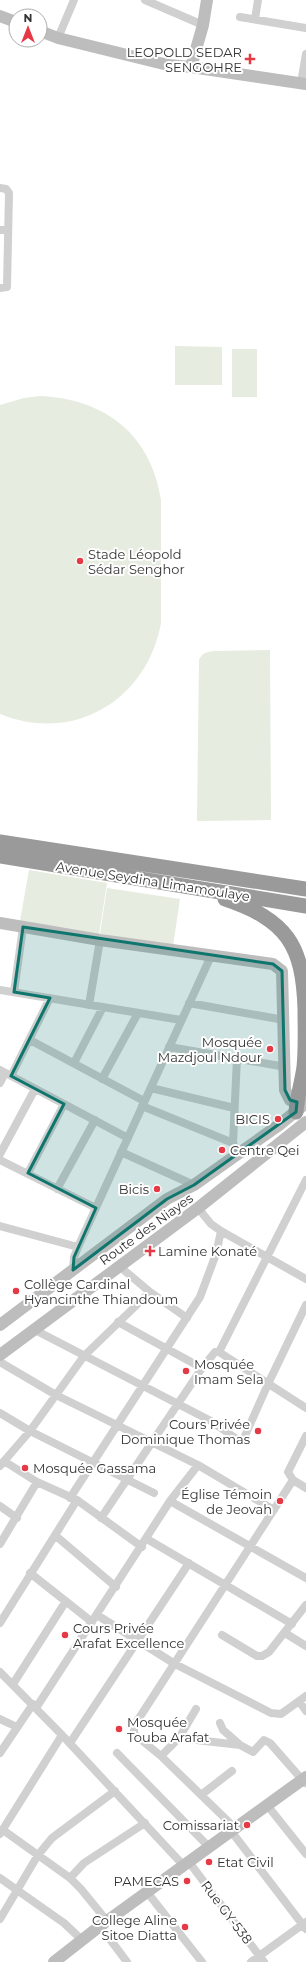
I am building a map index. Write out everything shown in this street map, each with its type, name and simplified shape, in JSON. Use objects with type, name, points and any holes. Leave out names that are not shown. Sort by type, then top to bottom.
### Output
[{"type":"highway","name":"Avenue Seydina Limamoulaye","points":[[0,842],[306,889]]},
{"type":"highway","name":"Avenue Seydina Limamoulaye","points":[[0,856],[306,906]]},
{"type":"highway","points":[[190,887],[231,901],[265,917],[278,927],[290,940],[296,952],[302,968],[304,988],[306,1055],[302,1116]]},
{"type":"street","points":[[58,38],[74,0]]},
{"type":"street","points":[[145,0],[203,25]]},
{"type":"street","points":[[191,67],[203,25],[207,0]]},
{"type":"street","points":[[255,19],[258,0]]},
{"type":"street","points":[[240,17],[306,28]]},
{"type":"street","points":[[48,34],[58,38],[168,65],[191,67],[304,84],[306,54]]},
{"type":"street","points":[[0,188],[6,189],[9,194],[4,230],[7,287],[0,288]]},
{"type":"street","points":[[0,923],[100,940],[273,964],[278,967],[282,971],[286,1095],[302,1116]]},
{"type":"street","points":[[14,992],[23,927]]},
{"type":"street","points":[[89,1005],[100,940]]},
{"type":"street","points":[[73,1270],[74,1257],[78,1247],[211,956]]},
{"type":"street","points":[[1,993],[14,992],[182,1020]]},
{"type":"street","points":[[0,1083],[5,1073],[30,1040],[50,998]]},
{"type":"street","points":[[189,1003],[284,1020]]},
{"type":"street","points":[[74,1063],[103,1007]]},
{"type":"street","points":[[102,1079],[138,1013]]},
{"type":"street","points":[[30,1040],[74,1063],[143,1104],[236,1148],[234,1108],[237,1058]]},
{"type":"street","points":[[169,1047],[286,1067]]},
{"type":"street","points":[[5,1073],[128,1138]]},
{"type":"street","points":[[151,1088],[234,1108]]},
{"type":"street","points":[[0,1154],[35,1089]]},
{"type":"street","points":[[28,1173],[64,1104]]},
{"type":"street","name":"Route des Niayes","points":[[0,1325],[167,1200],[194,1185],[236,1148],[302,1116]]},
{"type":"street","name":"Route des Niayes","points":[[0,1355],[33,1329],[198,1208],[302,1116]]},
{"type":"street","points":[[58,1189],[95,1120]]},
{"type":"street","points":[[121,1152],[194,1185]]},
{"type":"street","points":[[0,1160],[96,1208]]},
{"type":"street","points":[[101,1518],[202,1368],[214,1353],[219,1352],[306,1180]]},
{"type":"street","points":[[198,1208],[211,1224],[306,1279]]},
{"type":"street","points":[[0,1226],[78,1247]]},
{"type":"street","points":[[0,1623],[30,1574],[56,1536],[92,1462],[200,1297],[209,1277],[222,1231]]},
{"type":"street","points":[[119,1266],[150,1292],[187,1318]]},
{"type":"street","points":[[142,1547],[73,1499],[1,1463],[30,1431],[84,1356],[150,1292]]},
{"type":"street","points":[[33,1329],[211,1421],[238,1440],[242,1440],[306,1305]]},
{"type":"street","points":[[118,1322],[202,1368]]},
{"type":"street","points":[[219,1352],[306,1408]]},
{"type":"street","points":[[0,1362],[56,1395],[198,1465],[274,1510]]},
{"type":"street","points":[[0,1413],[30,1431],[154,1493]]},
{"type":"street","points":[[306,1436],[288,1470],[289,1475],[293,1480],[306,1488]]},
{"type":"street","points":[[0,1753],[94,1619],[142,1547],[170,1501],[198,1465]]},
{"type":"street","points":[[251,1962],[262,1959],[305,1925],[233,1830],[201,1795],[161,1756],[134,1734],[133,1730],[134,1726],[293,1480]]},
{"type":"street","points":[[0,1544],[17,1518],[37,1482]]},
{"type":"street","points":[[170,1501],[250,1548],[306,1578]]},
{"type":"street","points":[[0,1506],[17,1518]]},
{"type":"street","points":[[56,1536],[116,1586]]},
{"type":"street","points":[[147,1539],[292,1624]]},
{"type":"street","points":[[70,1743],[189,1563]]},
{"type":"street","points":[[30,1574],[66,1601],[94,1619],[138,1641],[175,1664],[275,1714],[281,1714],[306,1696]]},
{"type":"street","points":[[14,1684],[66,1601]]},
{"type":"street","points":[[222,1635],[257,1656],[262,1656],[269,1652],[286,1633],[306,1605]]},
{"type":"street","points":[[286,1633],[306,1646]]},
{"type":"street","name":"Rue GY-538","points":[[0,1672],[14,1684],[145,1823],[187,1864],[262,1959]]},
{"type":"street","points":[[299,1701],[306,1711]]},
{"type":"street","points":[[161,1756],[179,1738],[196,1709]]},
{"type":"street","points":[[0,1719],[17,1727]]},
{"type":"street","points":[[58,1961],[103,1924],[267,1805],[305,1780],[266,1740],[263,1741],[253,1752],[240,1745],[223,1730],[220,1722]]},
{"type":"street","points":[[62,1735],[1,1833],[38,1855],[70,1878],[81,1889],[127,1962]]},
{"type":"street","points":[[179,1738],[240,1745]]},
{"type":"street","points":[[117,1753],[209,1847]]},
{"type":"street","points":[[201,1795],[232,1771]]},
{"type":"street","points":[[0,1919],[38,1855],[52,1838],[115,1791]]},
{"type":"street","points":[[267,1805],[306,1854]]},
{"type":"street","points":[[70,1878],[84,1863],[145,1823]]},
{"type":"street","points":[[0,1878],[64,1923],[82,1940]]},
{"type":"street","points":[[147,1892],[202,1962]]},
{"type":"highlighted area","points":[[23,927],[273,964],[282,971],[285,1090],[290,1100],[297,1102],[296,1112],[194,1185],[167,1199],[73,1270],[74,1257],[96,1208],[28,1173],[64,1104],[11,1076],[50,998],[14,992]]},
{"type":"shaded area","points":[[175,346],[222,347],[222,385],[175,385]]},
{"type":"shaded area","points":[[232,349],[257,349],[257,397],[232,397]]},
{"type":"shaded area","name":"Stade Léopold Sédar Senghor","points":[[40,396],[85,404],[104,413],[121,424],[135,439],[147,456],[156,477],[161,500],[161,623],[153,650],[140,674],[123,694],[103,709],[80,719],[54,723],[28,722],[0,714],[0,405],[24,398]]},
{"type":"shaded area","points":[[270,650],[271,820],[197,821],[199,660],[203,654],[211,651]]},
{"type":"shaded area","points":[[29,870],[107,883],[99,934],[20,921]]},
{"type":"shaded area","points":[[107,888],[180,899],[173,946],[100,934]]},
{"type":"place","name":"LEOPOLD SEDAR SENGOHRE","points":[[250,59]]},
{"type":"place","name":"Stade Léopold Sédar Senghor","points":[[80,561]]},
{"type":"place","name":"Mosquée Mazdjoul Ndour","points":[[270,1049]]},
{"type":"place","name":"BICIS","points":[[278,1119]]},
{"type":"place","name":"Centre Qei","points":[[222,1150]]},
{"type":"place","name":"Bicis","points":[[157,1189]]},
{"type":"place","name":"Lamine Konaté","points":[[150,1251]]},
{"type":"place","name":"Collège Cardinal Hyancinthe Thiandoum","points":[[16,1291]]},
{"type":"place","name":"Mosquée Imam Sela","points":[[186,1371]]},
{"type":"place","name":"Cours Privée Dominique Thomas","points":[[258,1431]]},
{"type":"place","name":"Mosquée Gassama","points":[[25,1468]]},
{"type":"place","name":"Église Témoin de Jeovah","points":[[280,1501]]},
{"type":"place","name":"Cours Privée Arafat Excellence","points":[[65,1635]]},
{"type":"place","name":"Mosquée Touba Arafat","points":[[119,1729]]},
{"type":"place","name":"Comissariat","points":[[247,1825]]},
{"type":"place","name":"Etat Civil","points":[[209,1862]]},
{"type":"place","name":"PAMECAS","points":[[187,1881]]},
{"type":"place","name":"College Aline Sitoe Diatta","points":[[185,1927]]}]
